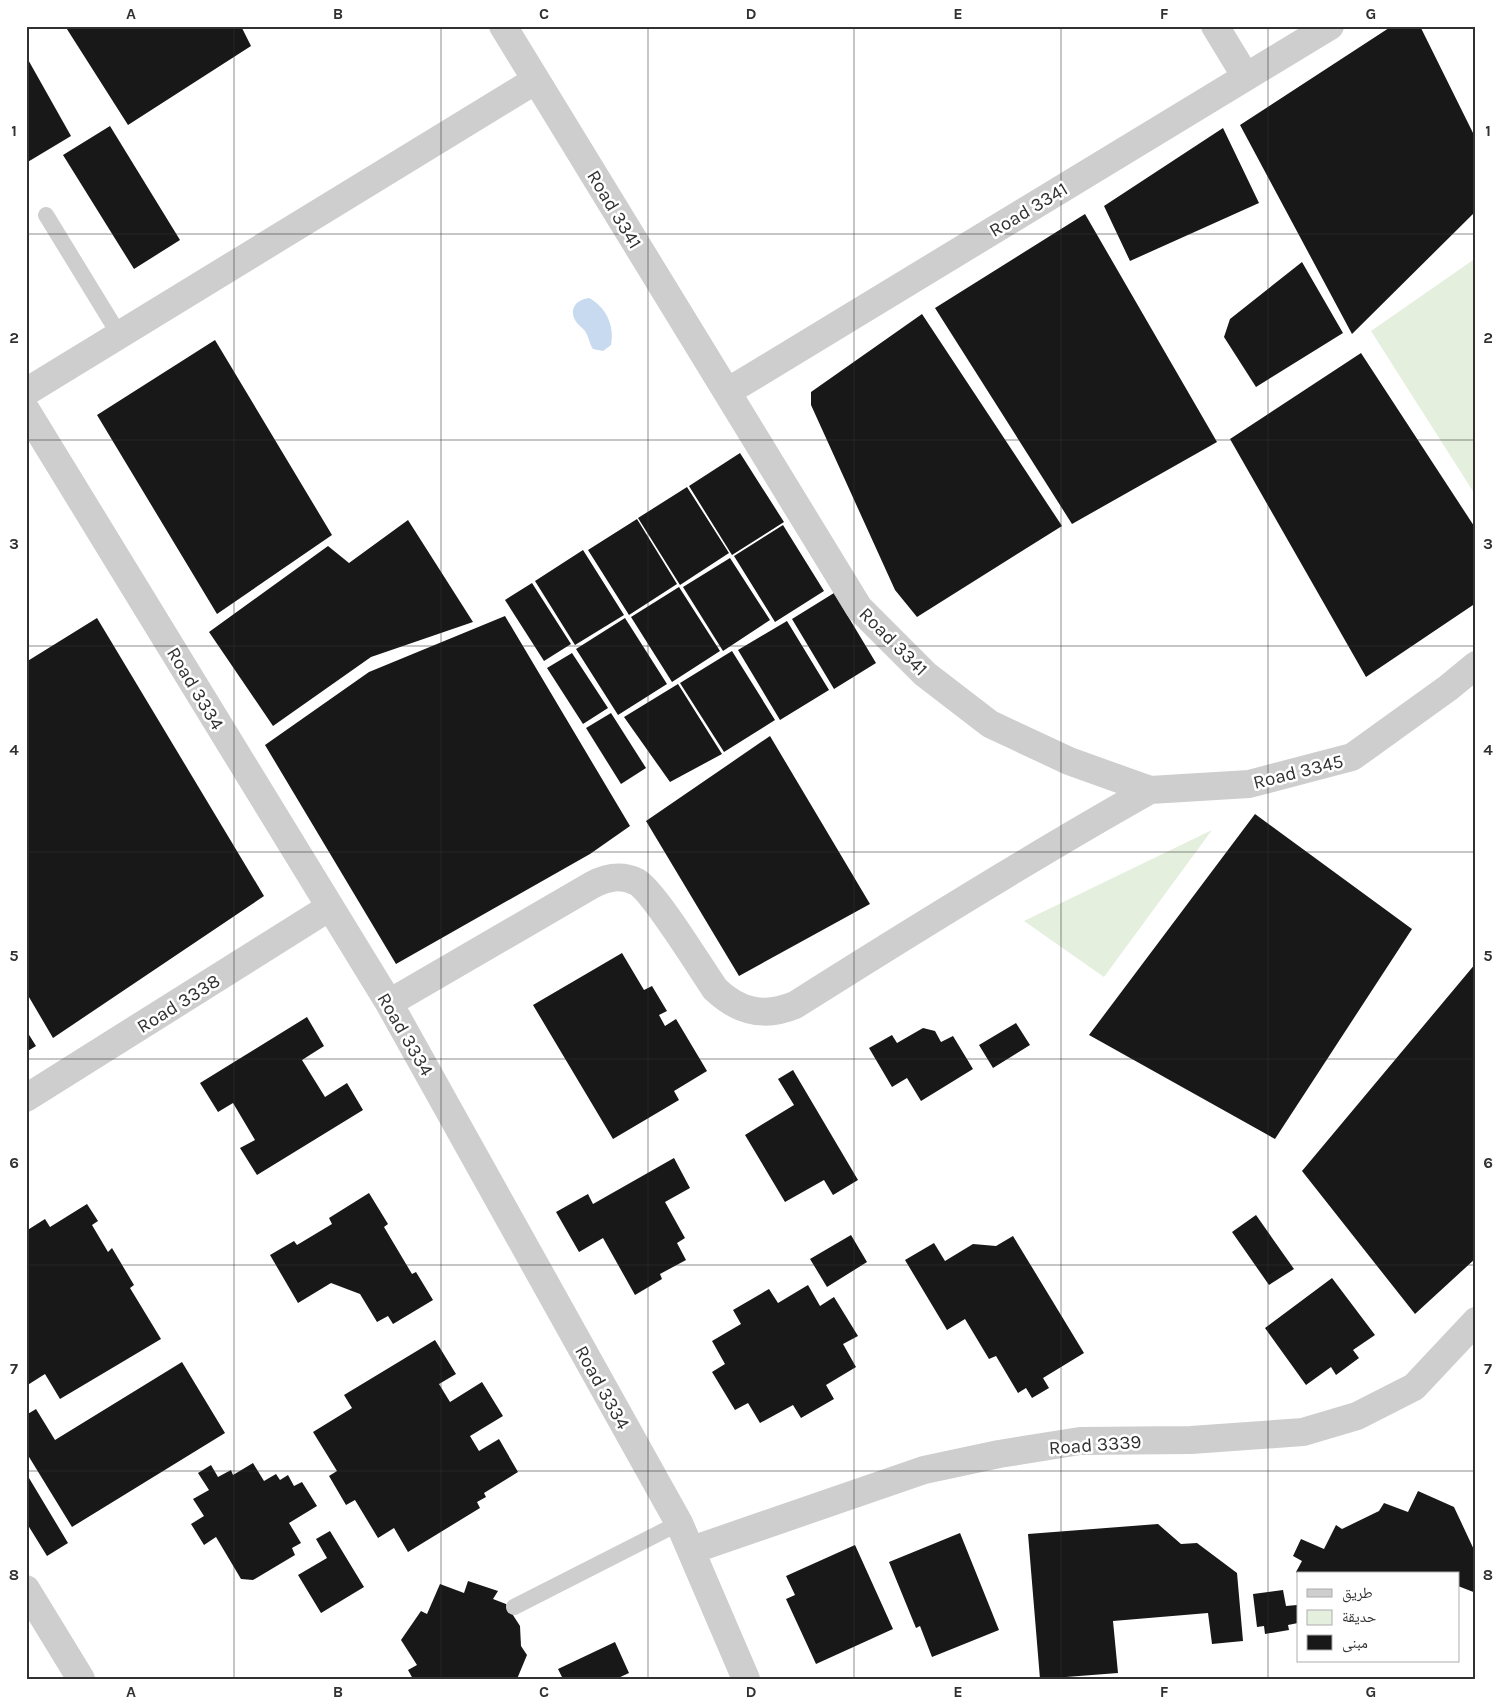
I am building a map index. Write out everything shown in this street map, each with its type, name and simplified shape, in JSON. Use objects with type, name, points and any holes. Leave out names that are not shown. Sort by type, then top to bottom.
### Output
[{"type":"street","name":"Road 3341","points":[[503,26],[860,608],[925,674],[990,724],[1069,761],[1150,790]]},
{"type":"street","points":[[1215,26],[1246,77]]},
{"type":"street","name":"Road 3341","points":[[726,392],[1330,26]]},
{"type":"street","points":[[26,392],[536,80]]},
{"type":"street","name":"Road 3334","points":[[26,410],[389,1003],[679,1523],[746,1679]]},
{"type":"street","name":"Road 3345","points":[[1150,790],[1249,784],[1352,758],[1448,688],[1476,665]]},
{"type":"street","points":[[389,1003],[592,884],[614,877],[626,878],[646,890],[715,989],[725,999],[738,1007],[752,1012],[782,1011],[795,1005],[954,905],[1150,790]]},
{"type":"street","name":"Road 3338","points":[[26,1098],[330,907]]},
{"type":"street","name":"Road 3339","points":[[692,1550],[924,1470],[999,1454],[1080,1441],[1191,1440],[1296,1433],[1357,1416],[1414,1387],[1476,1321]]},
{"type":"street","points":[[26,1589],[81,1679]]},
{"type":"lane","points":[[46,215],[120,336]]},
{"type":"lane","points":[[514,1607],[679,1523]]},
{"type":"green space","points":[[1476,258],[1476,496],[1371,331]]},
{"type":"green space","points":[[1212,830],[1104,977],[1024,921]]},
{"type":"water","points":[[589,298],[600,306],[608,318],[612,331],[611,345],[603,351],[593,349],[586,333],[574,318],[574,306],[580,301]]},
{"type":"building","points":[[65,26],[241,26],[251,46],[128,125]]},
{"type":"building","points":[[1392,26],[1420,26],[1476,139],[1476,211],[1352,334],[1240,125]]},
{"type":"building","points":[[26,56],[71,136],[26,163]]},
{"type":"building","points":[[110,126],[180,240],[134,269],[63,155]]},
{"type":"building","points":[[1223,128],[1259,203],[1130,261],[1104,206]]},
{"type":"building","points":[[1085,214],[1217,442],[1072,524],[935,308]]},
{"type":"building","points":[[1302,262],[1343,333],[1256,387],[1224,337],[1230,319]]},
{"type":"building","points":[[922,314],[1062,526],[917,617],[895,590],[811,405],[811,392]]},
{"type":"building","points":[[215,340],[332,535],[217,614],[97,415]]},
{"type":"building","points":[[1361,353],[1476,529],[1476,603],[1366,677],[1230,439]]},
{"type":"building","points":[[740,453],[784,522],[732,555],[689,486]]},
{"type":"building","points":[[687,487],[729,553],[680,585],[638,518]]},
{"type":"building","points":[[637,519],[677,584],[629,615],[588,550]]},
{"type":"building","points":[[408,520],[473,622],[371,657],[273,726],[209,632],[328,546],[349,563]]},
{"type":"building","points":[[783,525],[824,591],[775,622],[734,556]]},
{"type":"building","points":[[583,550],[624,615],[575,645],[535,581]]},
{"type":"building","points":[[730,558],[770,620],[723,651],[683,587]]},
{"type":"building","points":[[532,583],[571,644],[544,661],[505,600]]},
{"type":"building","points":[[679,587],[720,651],[672,682],[631,617]]},
{"type":"building","points":[[834,593],[876,663],[834,689],[792,619]]},
{"type":"building","points":[[505,616],[630,826],[590,854],[396,964],[265,745],[369,672]]},
{"type":"building","points":[[97,618],[264,896],[53,1038],[26,992],[26,662]]},
{"type":"building","points":[[625,618],[667,684],[618,715],[576,649]]},
{"type":"building","points":[[787,621],[829,690],[780,720],[738,650]]},
{"type":"building","points":[[732,651],[775,720],[724,752],[680,683]]},
{"type":"building","points":[[572,653],[608,708],[583,724],[547,668]]},
{"type":"building","points":[[678,684],[722,754],[670,782],[624,717]]},
{"type":"building","points":[[611,713],[646,768],[621,784],[586,728]]},
{"type":"building","points":[[770,736],[870,904],[739,976],[646,821]]},
{"type":"building","points":[[1255,814],[1412,929],[1275,1139],[1089,1035]]},
{"type":"building","points":[[622,953],[644,990],[652,986],[667,1011],[659,1015],[665,1026],[676,1019],[707,1071],[674,1091],[679,1100],[613,1139],[533,1005]]},
{"type":"building","points":[[1476,963],[1476,1258],[1415,1314],[1302,1171]]},
{"type":"building","points":[[307,1017],[324,1046],[302,1060],[325,1097],[347,1083],[363,1110],[257,1175],[240,1148],[255,1140],[233,1103],[218,1112],[200,1083]]},
{"type":"building","points":[[1016,1023],[1030,1045],[993,1068],[979,1045]]},
{"type":"building","points":[[923,1028],[935,1031],[941,1042],[953,1036],[973,1069],[921,1101],[907,1078],[892,1087],[869,1048],[892,1035],[897,1043]]},
{"type":"building","points":[[26,1030],[36,1046],[26,1052]]},
{"type":"building","points":[[793,1070],[858,1180],[833,1195],[824,1180],[785,1202],[745,1135],[794,1105],[778,1079]]},
{"type":"building","points":[[674,1158],[690,1188],[665,1202],[685,1238],[677,1243],[686,1260],[660,1274],[662,1279],[635,1295],[603,1238],[579,1252],[556,1212],[588,1194],[593,1204]]},
{"type":"building","points":[[369,1193],[388,1224],[384,1227],[412,1274],[416,1272],[433,1300],[393,1324],[388,1316],[377,1322],[360,1294],[331,1283],[298,1303],[270,1255],[294,1241],[297,1245],[332,1224],[329,1218]]},
{"type":"building","points":[[87,1204],[98,1221],[92,1225],[108,1252],[112,1248],[134,1285],[130,1288],[161,1339],[60,1399],[45,1374],[26,1386],[26,1231],[45,1219],[50,1227]]},
{"type":"building","points":[[1256,1215],[1294,1269],[1269,1285],[1232,1232]]},
{"type":"building","points":[[851,1235],[867,1262],[827,1287],[810,1259]]},
{"type":"building","points":[[1013,1236],[1084,1353],[1043,1378],[1049,1388],[1032,1398],[1026,1388],[1018,1393],[996,1356],[989,1359],[965,1319],[947,1330],[905,1260],[934,1243],[945,1261],[973,1244],[996,1246]]},
{"type":"building","points":[[1332,1278],[1375,1335],[1353,1350],[1359,1358],[1336,1375],[1331,1367],[1306,1385],[1265,1328]]},
{"type":"building","points":[[808,1285],[820,1306],[834,1297],[858,1336],[843,1344],[856,1367],[826,1385],[834,1399],[801,1418],[793,1405],[760,1423],[748,1403],[735,1410],[712,1372],[725,1364],[712,1341],[741,1324],[733,1310],[769,1289],[778,1303]]},
{"type":"building","points":[[435,1340],[456,1374],[439,1384],[450,1402],[482,1382],[503,1416],[470,1436],[479,1451],[499,1439],[518,1472],[484,1493],[486,1497],[477,1502],[480,1508],[408,1552],[394,1528],[378,1538],[355,1500],[346,1505],[329,1476],[337,1471],[313,1432],[352,1408],[344,1395]]},
{"type":"building","points":[[182,1362],[225,1433],[72,1527],[26,1452],[26,1415],[36,1409],[55,1440]]},
{"type":"building","points":[[253,1463],[264,1481],[276,1474],[280,1480],[288,1475],[294,1486],[302,1482],[317,1506],[289,1523],[301,1543],[292,1548],[295,1555],[253,1580],[241,1579],[216,1537],[204,1545],[191,1524],[204,1516],[193,1499],[209,1490],[198,1473],[211,1465],[218,1477],[231,1470],[233,1475]]},
{"type":"building","points":[[26,1473],[68,1543],[47,1556],[26,1522]]},
{"type":"building","points":[[1418,1491],[1454,1507],[1476,1554],[1476,1593],[1460,1587],[1460,1572],[1296,1572],[1302,1561],[1293,1556],[1301,1539],[1324,1549],[1336,1525],[1342,1529],[1379,1511],[1384,1503],[1408,1512]]},
{"type":"building","points":[[1158,1524],[1181,1544],[1197,1543],[1237,1573],[1243,1641],[1212,1644],[1208,1613],[1113,1621],[1118,1673],[1040,1679],[1028,1534]]},
{"type":"building","points":[[330,1531],[364,1587],[321,1613],[298,1575],[327,1558],[316,1539]]},
{"type":"building","points":[[960,1533],[999,1630],[932,1657],[920,1626],[916,1628],[889,1562]]},
{"type":"building","points":[[855,1545],[893,1629],[816,1664],[786,1599],[795,1595],[786,1576]]},
{"type":"building","points":[[468,1581],[498,1591],[493,1599],[506,1604],[520,1626],[521,1646],[527,1655],[517,1679],[413,1679],[408,1670],[417,1665],[401,1640],[421,1611],[427,1614],[440,1584],[464,1593]]},
{"type":"building","points":[[1283,1590],[1286,1606],[1297,1605],[1297,1623],[1288,1625],[1289,1630],[1265,1634],[1264,1626],[1257,1627],[1253,1594]]},
{"type":"building","points":[[615,1642],[629,1673],[616,1679],[563,1679],[558,1669]]}]
